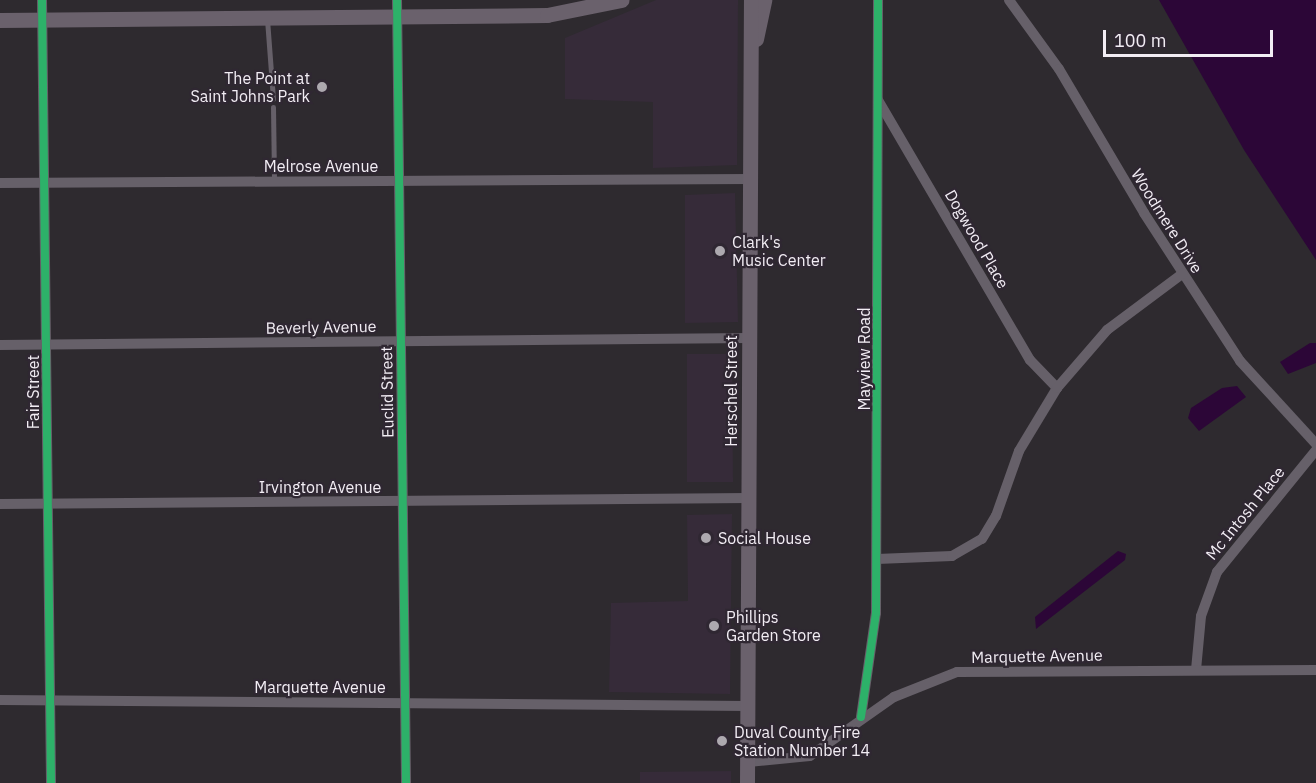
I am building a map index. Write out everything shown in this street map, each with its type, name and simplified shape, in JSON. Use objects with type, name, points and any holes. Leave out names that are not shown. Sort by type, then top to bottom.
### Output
[{"type":"main road","points":[[0,20],[546,15],[621,0]]},
{"type":"main road","name":"Herschel Street","points":[[747,783],[750,179],[753,51],[751,0]]},
{"type":"main road","points":[[753,51],[764,0]]},
{"type":"street","name":"Fair Street","points":[[42,0],[51,783]]},
{"type":"street","name":"Euclid Street","points":[[397,0],[397,181],[406,783]]},
{"type":"street","name":"Mayview Road","points":[[861,717],[871,670],[877,559],[878,0]]},
{"type":"street","name":"Woodmere Drive","points":[[1010,0],[1073,91],[1182,274],[1264,392],[1316,444]]},
{"type":"street","name":"Dogwood Place","points":[[878,100],[1030,360],[1057,388]]},
{"type":"street","name":"Melrose Avenue","points":[[0,183],[750,179]]},
{"type":"street","points":[[877,559],[952,556],[982,539],[996,516],[1019,451],[1057,388],[1107,330],[1182,274]]},
{"type":"street","name":"Beverly Avenue","points":[[0,345],[749,338]]},
{"type":"street","name":"Mc Intosh Place","points":[[1196,670],[1201,616],[1217,572],[1316,450]]},
{"type":"street","name":"Irvington Avenue","points":[[0,504],[749,498]]},
{"type":"street","name":"Marquette Avenue","points":[[748,762],[810,756],[834,744],[861,717],[918,685],[957,672],[1316,670]]},
{"type":"street","name":"Marquette Avenue","points":[[0,700],[748,706]]},
{"type":"lane","points":[[267,18],[273,99]]},
{"type":"lane","points":[[273,107],[274,182]]},
{"type":"shaded area","points":[[656,0],[738,0],[737,165],[653,168],[653,102],[565,99],[565,38]]},
{"type":"shaded area","points":[[1159,0],[1316,0],[1316,260],[1244,150]]},
{"type":"shaded area","points":[[735,193],[738,322],[685,323],[685,195]]},
{"type":"shaded area","points":[[1310,343],[1316,343],[1316,363],[1288,374],[1280,362]]},
{"type":"shaded area","points":[[687,354],[732,354],[733,482],[687,482]]},
{"type":"shaded area","points":[[1237,386],[1246,397],[1199,431],[1188,418],[1191,408],[1222,388]]},
{"type":"shaded area","points":[[732,514],[730,694],[609,692],[611,603],[688,601],[687,515]]},
{"type":"shaded area","points":[[1118,551],[1126,554],[1125,560],[1036,629],[1035,617]]},
{"type":"shaded area","points":[[731,771],[731,783],[640,783],[640,772]]},
{"type":"cycle path","points":[[42,0],[51,783]]},
{"type":"cycle path","points":[[397,0],[406,783]]},
{"type":"cycle path","points":[[861,717],[876,613],[878,0]]},
{"type":"place","name":"The Point at Saint Johns Park","points":[[322,87]]},
{"type":"place","name":"Clark's Music Center","points":[[720,251]]},
{"type":"place","name":"Social House","points":[[706,538]]},
{"type":"place","name":"Phillips Garden Store","points":[[714,626]]},
{"type":"place","name":"Duval County Fire Station Number 14","points":[[722,741]]}]
